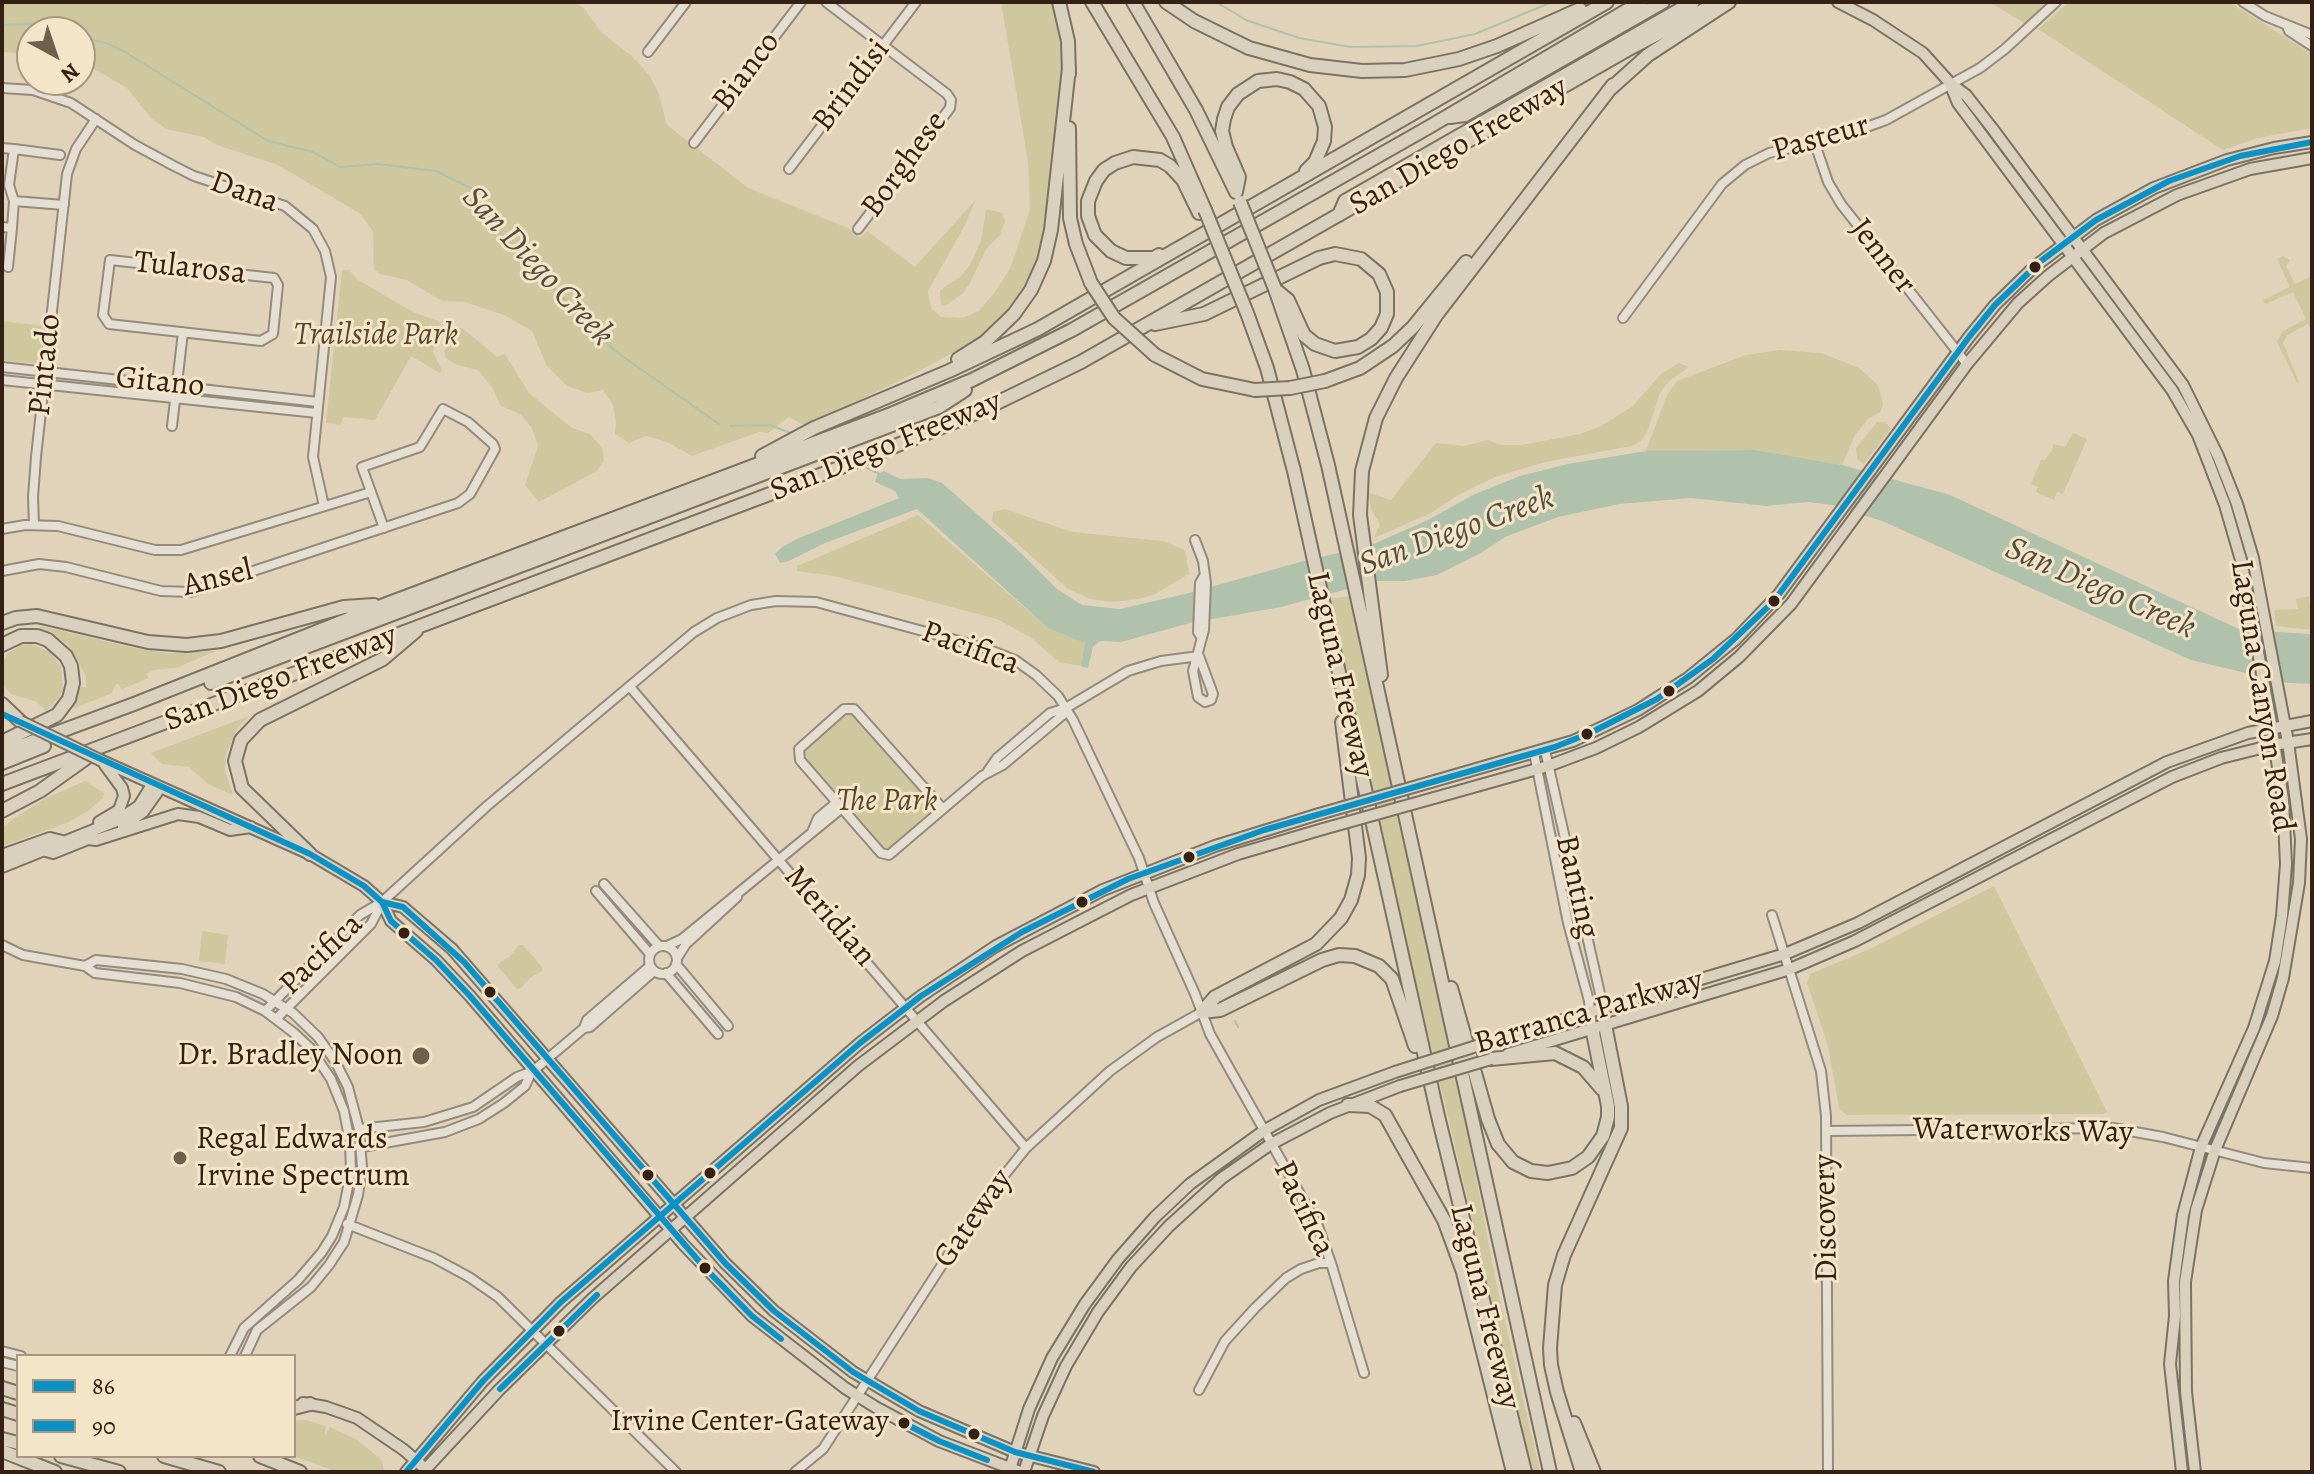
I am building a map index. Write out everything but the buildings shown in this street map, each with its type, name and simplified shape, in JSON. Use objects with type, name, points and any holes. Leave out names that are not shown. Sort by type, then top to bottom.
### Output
[{"type":"highway","points":[[1059,2],[1068,41],[1070,218],[1091,283],[1114,318],[1155,355],[1202,379],[1255,390],[1290,388],[1325,381],[1352,372],[1375,359],[1413,327],[1613,85],[1648,55],[1729,2]]},
{"type":"highway","points":[[1092,2],[1166,124],[1202,211]]},
{"type":"highway","name":"Laguna Freeway","points":[[1133,2],[1196,110],[1236,192],[1278,294],[1317,418],[1553,1472]]},
{"type":"highway","points":[[1166,2],[1194,21],[1249,48],[1310,65],[1362,71],[1416,68],[1478,54],[1597,2]]},
{"type":"highway","points":[[739,471],[814,428],[1038,329],[1607,2]]},
{"type":"highway","name":"San Diego Freeway","points":[[2,753],[933,397],[1002,367],[1072,330],[1641,2]]},
{"type":"highway","name":"San Diego Freeway","points":[[1443,118],[1465,115],[1663,2]]},
{"type":"highway","points":[[1339,215],[1345,201],[1693,2]]},
{"type":"highway","name":"San Diego Freeway","points":[[2,784],[873,455],[1013,396],[1144,326],[1627,50],[1719,2]]},
{"type":"highway","points":[[894,394],[985,342],[1014,314],[1031,290],[1044,261],[1051,230],[1069,68]]},
{"type":"highway","points":[[1236,192],[1239,177],[1226,147],[1222,131],[1224,119],[1238,94],[1250,85],[1268,79],[1290,82],[1304,89],[1315,99],[1324,119],[1326,133],[1322,149],[1315,162],[1296,181]]},
{"type":"highway","points":[[1394,761],[1393,735],[1363,545],[1359,499],[1371,430],[1387,395],[1446,301],[1613,85]]},
{"type":"highway","points":[[1202,211],[1174,170],[1166,163],[1146,156],[1127,158],[1104,170],[1092,188],[1088,209],[1090,223],[1099,241],[1118,255],[1134,260],[1154,258],[1209,227],[1226,221]]},
{"type":"highway","name":"Laguna Freeway","points":[[1202,211],[1218,253],[1226,258],[1247,313],[1284,428],[1438,1116],[1525,1472]]},
{"type":"highway","points":[[1144,326],[1204,314],[1319,258],[1335,254],[1354,256],[1373,267],[1385,286],[1388,307],[1381,328],[1371,339],[1350,350],[1335,351],[1315,344],[1304,335],[1288,300],[1278,294]]},
{"type":"highway","points":[[2,763],[939,407],[1002,367]]},
{"type":"highway","points":[[2,623],[37,616],[148,642],[187,645],[221,641],[344,607],[389,603]]},
{"type":"highway","points":[[310,854],[242,788],[235,768],[241,740],[260,720],[383,659],[423,625]]},
{"type":"highway","points":[[2,645],[21,636],[32,635],[48,640],[66,656],[73,677],[69,699],[57,715],[2,742]]},
{"type":"highway","points":[[1202,1012],[1217,996],[1316,944],[1341,918],[1351,900],[1359,858],[1341,716],[1341,686]]},
{"type":"highway","points":[[2,704],[20,721]]},
{"type":"highway","points":[[2,811],[40,791],[105,745]]},
{"type":"highway","points":[[2,856],[50,839],[62,842]]},
{"type":"highway","points":[[1423,893],[1488,1119],[1498,1144],[1508,1157],[1525,1169],[1541,1173],[1560,1172],[1577,1165],[1594,1150],[1603,1136],[1608,1117],[1598,1026]]},
{"type":"highway","points":[[1202,1012],[1220,1010],[1322,960],[1346,955],[1364,958],[1379,966],[1395,985],[1438,1116]]},
{"type":"highway","points":[[1582,1472],[1551,1365],[1552,1314],[1555,1285],[1564,1255],[1621,1128],[1621,1106],[1598,1026]]},
{"type":"highway","points":[[1491,1059],[1555,1053],[1583,1067],[1606,1093]]},
{"type":"highway","points":[[1348,1105],[1370,1106],[1385,1115],[1444,1220],[1463,1272],[1513,1472]]},
{"type":"highway","points":[[1552,1314],[1561,1386],[1594,1472]]},
{"type":"highway","points":[[296,1405],[310,1404]]},
{"type":"highway","points":[[20,1458],[55,1472]]},
{"type":"highway","points":[[68,1458],[119,1472]]},
{"type":"highway","points":[[171,1458],[219,1472]]},
{"type":"highway","points":[[275,1460],[300,1472]]},
{"type":"main road","name":"Laguna Canyon Road","points":[[1838,2],[1873,20],[1923,53],[1951,84],[1958,103],[2183,385],[2208,431],[2246,530],[2286,726],[2301,839],[2294,919],[2272,1016],[2215,1150],[2196,1210],[2185,1282],[2186,1392],[2195,1472]]},
{"type":"main road","points":[[406,1472],[483,1381],[533,1330],[674,1203],[906,1007],[972,961],[1029,928],[1091,895],[1145,872],[1226,842],[1540,752],[1638,710],[1713,659],[1779,594],[1957,352],[2003,296],[2069,240],[2124,203],[2182,176],[2240,156],[2312,142]]},
{"type":"main road","points":[[310,1404],[361,1420],[416,1460],[424,1470],[546,1343],[852,1072],[917,1020],[1022,951],[1092,913],[1238,854],[1543,767],[1629,732],[1666,712],[1714,678],[1782,615],[1967,364],[2018,303],[2078,252],[2132,217],[2186,191],[2250,169],[2312,158]]},
{"type":"main road","name":"Laguna Canyon Road","points":[[2078,252],[2172,390],[2198,435],[2225,505],[2241,560],[2283,799],[2286,864],[2275,961],[2254,1028],[2201,1147],[2183,1215],[2174,1281],[2175,1316],[2170,1364],[2182,1472]]},
{"type":"main road","points":[[2,714],[156,787],[310,854],[364,886],[382,902],[391,921],[436,960],[470,996],[671,1230],[752,1316],[857,1396],[939,1441],[1016,1471]]},
{"type":"main road","name":"Barranca Parkway","points":[[1016,1471],[1015,1452],[1029,1409],[1052,1358],[1085,1304],[1118,1259],[1155,1217],[1190,1184],[1265,1130],[1319,1100],[1395,1072],[1785,954],[1867,918],[2135,777],[2198,749],[2270,728],[2312,721]]},
{"type":"main road","name":"Barranca Parkway","points":[[1016,1471],[1030,1456],[1043,1416],[1066,1366],[1098,1312],[1131,1267],[1204,1194],[1271,1144],[1348,1105],[1400,1086],[1790,969],[1855,941],[2172,777],[2221,758],[2312,739]]},
{"type":"main road","points":[[2,867],[62,842],[88,835],[115,813],[122,804],[124,793],[102,761]]},
{"type":"main road","points":[[46,851],[53,853],[116,821],[133,811],[156,787]]},
{"type":"main road","points":[[88,835],[96,840],[165,816],[183,814],[230,830],[251,827]]},
{"type":"main road","points":[[382,902],[403,907],[440,938],[725,1263],[774,1311],[867,1381],[938,1420],[1015,1452],[1094,1472]]},
{"type":"street","points":[[648,52],[686,2]]},
{"type":"street","name":"Bianco","points":[[694,143],[801,2]]},
{"type":"street","points":[[826,2],[883,45]]},
{"type":"street","name":"Brindisi","points":[[789,169],[916,2]]},
{"type":"street","name":"Pasteur","points":[[1623,318],[1722,184],[1754,159],[1871,127],[1996,57],[2056,2]]},
{"type":"street","points":[[2243,2],[2287,26],[2312,35]]},
{"type":"street","points":[[2287,26],[2289,31],[2312,46]]},
{"type":"street","name":"Borghese","points":[[858,229],[950,108],[951,100],[947,94],[883,45]]},
{"type":"street","name":"Dana","points":[[2,88],[33,90],[55,96],[135,145],[194,176],[289,208],[313,229],[325,251],[331,277],[314,469],[324,506]]},
{"type":"street","name":"Pintado","points":[[34,525],[33,497],[64,205],[71,160],[96,119]]},
{"type":"street","name":"Jenner","points":[[1814,141],[1828,182],[1841,204],[1967,364]]},
{"type":"street","points":[[2,148],[60,155]]},
{"type":"street","points":[[8,267],[7,228],[14,201],[9,185],[14,149]]},
{"type":"street","points":[[14,201],[64,205]]},
{"type":"street","name":"Tularosa","points":[[110,260],[277,280],[270,338],[261,341],[183,332],[106,323],[103,315],[110,260]]},
{"type":"street","points":[[172,426],[183,332]]},
{"type":"street","name":"Gitano","points":[[2,367],[318,402]]},
{"type":"street","name":"Gitano","points":[[2,380],[317,413]]},
{"type":"street","name":"Ansel","points":[[2,571],[39,564],[66,567],[161,591],[191,592],[384,528],[463,500],[470,494],[495,446],[468,422],[443,409],[420,447],[362,467],[384,528]]},
{"type":"street","name":"Ansel","points":[[2,529],[34,525],[70,528],[155,550],[181,550],[371,492]]},
{"type":"street","points":[[1195,540],[1203,561],[1204,581],[1199,656],[1193,671],[1199,700],[1205,702],[1211,700],[1213,694],[1199,656]]},
{"type":"street","name":"Pacifica","points":[[265,1011],[360,915],[382,902],[487,806],[694,632],[717,618],[751,605],[801,601],[832,605],[985,648],[1024,666],[1047,684],[1066,708],[1145,872],[1210,1034],[1313,1218],[1331,1263],[1364,1373]]},
{"type":"street","points":[[943,809],[854,709],[844,709],[799,749],[800,760],[881,853],[889,855],[987,772],[997,758],[1050,713],[1066,708],[1128,671],[1161,661],[1199,656]]},
{"type":"street","name":"Meridian","points":[[630,687],[1026,1148]]},
{"type":"street","name":"Banting","points":[[1540,752],[1568,923],[1591,1013],[1598,1026]]},
{"type":"street","name":"Banting","points":[[1543,767],[1603,1009],[1598,1026]]},
{"type":"street","points":[[650,954],[682,939],[812,832],[818,818],[840,805]]},
{"type":"street","points":[[604,884],[663,946],[674,951],[676,961],[728,1026]]},
{"type":"street","points":[[666,973],[686,944],[731,905],[743,890]]},
{"type":"street","points":[[596,891],[650,954],[652,969]]},
{"type":"street","name":"Pacifica","points":[[276,1019],[371,924],[382,902]]},
{"type":"street","name":"Discovery","points":[[1772,915],[1821,1071],[1826,1131],[1828,1472]]},
{"type":"street","points":[[2,945],[23,955],[85,966],[95,973],[208,988],[265,1011],[305,1043],[334,1085],[350,1138],[351,1164],[347,1193],[338,1222],[313,1264],[244,1328],[231,1354]]},
{"type":"street","points":[[85,966],[96,960],[211,974],[241,984],[274,1001],[313,1032],[335,1061],[351,1094],[362,1147],[360,1181],[344,1242],[326,1270],[296,1300],[257,1330],[246,1354]]},
{"type":"street","points":[[359,1129],[424,1122],[473,1107],[517,1077],[533,1071],[584,1028],[587,1020],[652,969]]},
{"type":"street","points":[[652,969],[666,973],[718,1034]]},
{"type":"street","name":"Gateway","points":[[795,1472],[823,1449],[982,1203],[1026,1148],[1110,1071],[1157,1037],[1202,1012]]},
{"type":"street","points":[[362,1147],[445,1132],[479,1119],[525,1086],[533,1071]]},
{"type":"street","points":[[473,1107],[479,1119]]},
{"type":"street","name":"Waterworks Way","points":[[1826,1131],[2113,1128],[2264,1163],[2312,1168]]},
{"type":"street","points":[[338,1222],[434,1258],[498,1297],[676,1472]]},
{"type":"street","points":[[1199,1390],[1215,1356],[1232,1331],[1270,1293],[1301,1269],[1331,1263]]},
{"type":"green space","points":[[2,2],[573,2],[583,7],[601,32],[633,57],[650,76],[667,125],[748,188],[848,228],[861,238],[867,231],[915,267],[976,199],[928,291],[931,308],[941,317],[962,318],[979,311],[1010,269],[1030,209],[1028,162],[1001,2],[1052,2],[1061,36],[1064,68],[1046,236],[1032,277],[1012,310],[987,334],[806,426],[789,417],[768,433],[759,432],[692,456],[667,442],[646,436],[629,443],[615,434],[613,405],[603,390],[587,393],[567,386],[547,366],[532,331],[504,315],[465,302],[442,301],[407,280],[380,274],[374,269],[373,231],[359,213],[278,165],[217,145],[204,137],[166,129],[151,118],[127,88],[96,70],[96,16],[16,16],[16,53],[2,52]]},
{"type":"green space","points":[[1989,2],[2050,2],[2026,24]]},
{"type":"green space","points":[[2069,2],[2229,2],[2312,54],[2312,128],[2258,138],[2223,150],[2038,29]]},
{"type":"green space","points":[[986,209],[1002,213],[1005,221],[1000,235],[986,249],[962,294],[945,306],[941,305],[940,290],[960,277],[970,265],[981,241]]},
{"type":"green space","points":[[2283,256],[2290,260],[2286,266],[2295,284],[2312,276],[2312,331],[2308,324],[2287,335],[2283,343],[2297,383],[2277,342],[2283,331],[2306,319],[2293,292],[2265,304],[2263,300],[2290,287],[2277,259]]},
{"type":"green space","name":"Trailside Park","points":[[342,270],[349,270],[358,280],[413,312],[438,321],[442,326],[433,352],[442,370],[440,373],[411,356],[375,420],[343,417],[341,425],[326,423]]},
{"type":"green space","points":[[2,321],[45,326],[40,364],[2,360]]},
{"type":"green space","points":[[457,327],[497,357],[505,354],[529,393],[572,428],[590,434],[603,449],[604,461],[597,471],[539,502],[525,485],[538,446],[532,428],[520,414],[501,406],[493,389],[478,370],[457,365],[446,358],[444,351]]},
{"type":"green space","points":[[1780,350],[1821,353],[1859,368],[1878,385],[1883,405],[1880,412],[1868,419],[1854,437],[1842,465],[1755,450],[1646,451],[1667,395],[1677,381],[1746,355]]},
{"type":"green space","points":[[1679,363],[1689,367],[1669,381],[1660,393],[1648,430],[1641,441],[1632,446],[1545,462],[1495,477],[1431,513],[1374,538],[1380,524],[1371,510],[1369,493],[1391,500],[1436,443],[1464,446],[1488,440],[1502,445],[1521,445],[1580,434],[1601,426],[1633,406],[1661,374]]},
{"type":"green space","points":[[1877,422],[1885,422],[1891,428],[1864,464],[1857,459],[1856,448]]},
{"type":"green space","points":[[2073,433],[2087,439],[2063,494],[2057,492],[2054,500],[2036,492],[2038,487],[2031,484],[2041,460],[2045,460],[2053,444],[2065,447]]},
{"type":"green space","points":[[1005,509],[1072,532],[1163,541],[1185,550],[1189,574],[1155,594],[1139,599],[1114,602],[1090,599],[1067,588],[992,521],[993,512]]},
{"type":"green space","points":[[918,515],[1049,629],[1085,643],[1081,666],[1059,662],[1030,637],[997,619],[834,576],[797,571],[797,566]]},
{"type":"green space","points":[[1350,596],[1448,1032],[1496,1282],[1540,1472],[1533,1472],[1529,1457],[1400,916],[1329,599]]},
{"type":"green space","points":[[2309,596],[2312,630],[2276,626],[2274,610],[2298,609],[2296,599]]},
{"type":"green space","points":[[40,626],[139,649],[168,653],[216,651],[176,668],[154,670],[146,674],[149,678],[122,689],[115,685],[112,693],[75,708],[81,687],[86,687],[86,676],[69,646],[52,633],[39,629]]},
{"type":"green space","points":[[31,644],[50,652],[61,667],[63,688],[59,698],[46,711],[37,702],[11,694],[2,684],[2,666],[7,654],[21,645]]},
{"type":"green space","name":"The Park","points":[[844,709],[854,709],[943,809],[889,855],[881,853],[800,760],[799,749]]},
{"type":"green space","points":[[249,716],[238,727],[226,754],[225,770],[233,795],[208,784],[189,767],[162,764],[151,753]]},
{"type":"green space","points":[[85,781],[104,793],[103,798],[88,811],[69,822],[2,846],[2,828],[13,819],[46,798]]},
{"type":"green space","points":[[1994,886],[2107,1112],[1847,1115],[1839,1108],[1828,1046],[1807,983],[1810,974],[1872,948]]},
{"type":"green space","points":[[202,931],[228,935],[225,964],[199,961]]},
{"type":"green space","points":[[519,945],[523,945],[542,971],[517,989],[498,964]]},
{"type":"green space","points":[[306,1420],[326,1426],[325,1435],[330,1427],[357,1440],[382,1460],[384,1472],[337,1472],[296,1457],[296,1421]]},
{"type":"water","name":"San Diego Creek","points":[[1755,450],[1842,465],[1950,495],[2241,630],[2312,634],[2312,684],[2288,683],[2191,660],[1882,521],[1832,505],[1808,502],[1766,506],[1691,498],[1619,504],[1558,517],[1505,537],[1437,575],[1405,581],[1377,581],[1281,607],[1190,623],[1121,642],[1100,641],[1093,647],[1088,668],[1081,666],[1085,643],[1049,629],[917,509],[825,543],[789,561],[780,563],[775,554],[799,538],[899,498],[895,491],[875,482],[877,475],[884,471],[900,479],[928,478],[942,483],[1057,589],[1082,605],[1120,609],[1369,546],[1428,520],[1473,495],[1520,476],[1568,464],[1646,451]]},
{"type":"waterway","points":[[1216,2],[1246,20],[1299,38],[1350,47],[1417,46],[1475,34],[1552,2]]},
{"type":"waterway","name":"San Diego Creek","points":[[2,25],[16,24]]},
{"type":"waterway","name":"San Diego Creek","points":[[96,41],[125,52],[268,141],[313,152],[340,167],[378,164],[436,171],[471,188],[501,234],[615,351],[719,424]]},
{"type":"waterway","name":"San Diego Creek","points":[[730,426],[770,425],[793,434]]},
{"type":"waterway","name":"San Diego Creek","points":[[835,453],[847,459]]},
{"type":"waterway","name":"San Diego Creek","points":[[860,465],[880,474]]},
{"type":"waterway","points":[[1235,1021],[1238,1027]]},
{"type":"transit line","name":"86","points":[[406,1472],[483,1381],[561,1302],[860,1043],[921,996],[1022,932],[1128,879],[1264,830],[1555,747],[1657,699],[1713,659],[1774,601],[1969,337],[1995,305],[2041,261],[2096,220],[2169,181],[2240,156],[2312,142]]},
{"type":"transit line","name":"90","points":[[2,714],[310,854],[364,886],[382,902],[403,907],[464,962],[725,1263],[774,1311],[853,1372],[919,1411],[1015,1452],[1094,1472]]},
{"type":"transit line","name":"90","points":[[375,896],[382,902],[391,921],[436,960],[470,996],[704,1267],[752,1316],[781,1339]]},
{"type":"transit line","name":"86","points":[[500,1389],[597,1295]]},
{"type":"transit line","name":"90","points":[[904,1423],[987,1460]]},
{"type":"place","name":"Dr. Bradley Noon","points":[[421,1056]]},
{"type":"place","name":"Regal Edwards Irvine Spectrum","points":[[180,1158]]},
{"type":"place","name":"Irvine Center-Gateway","points":[[904,1423]]}]
